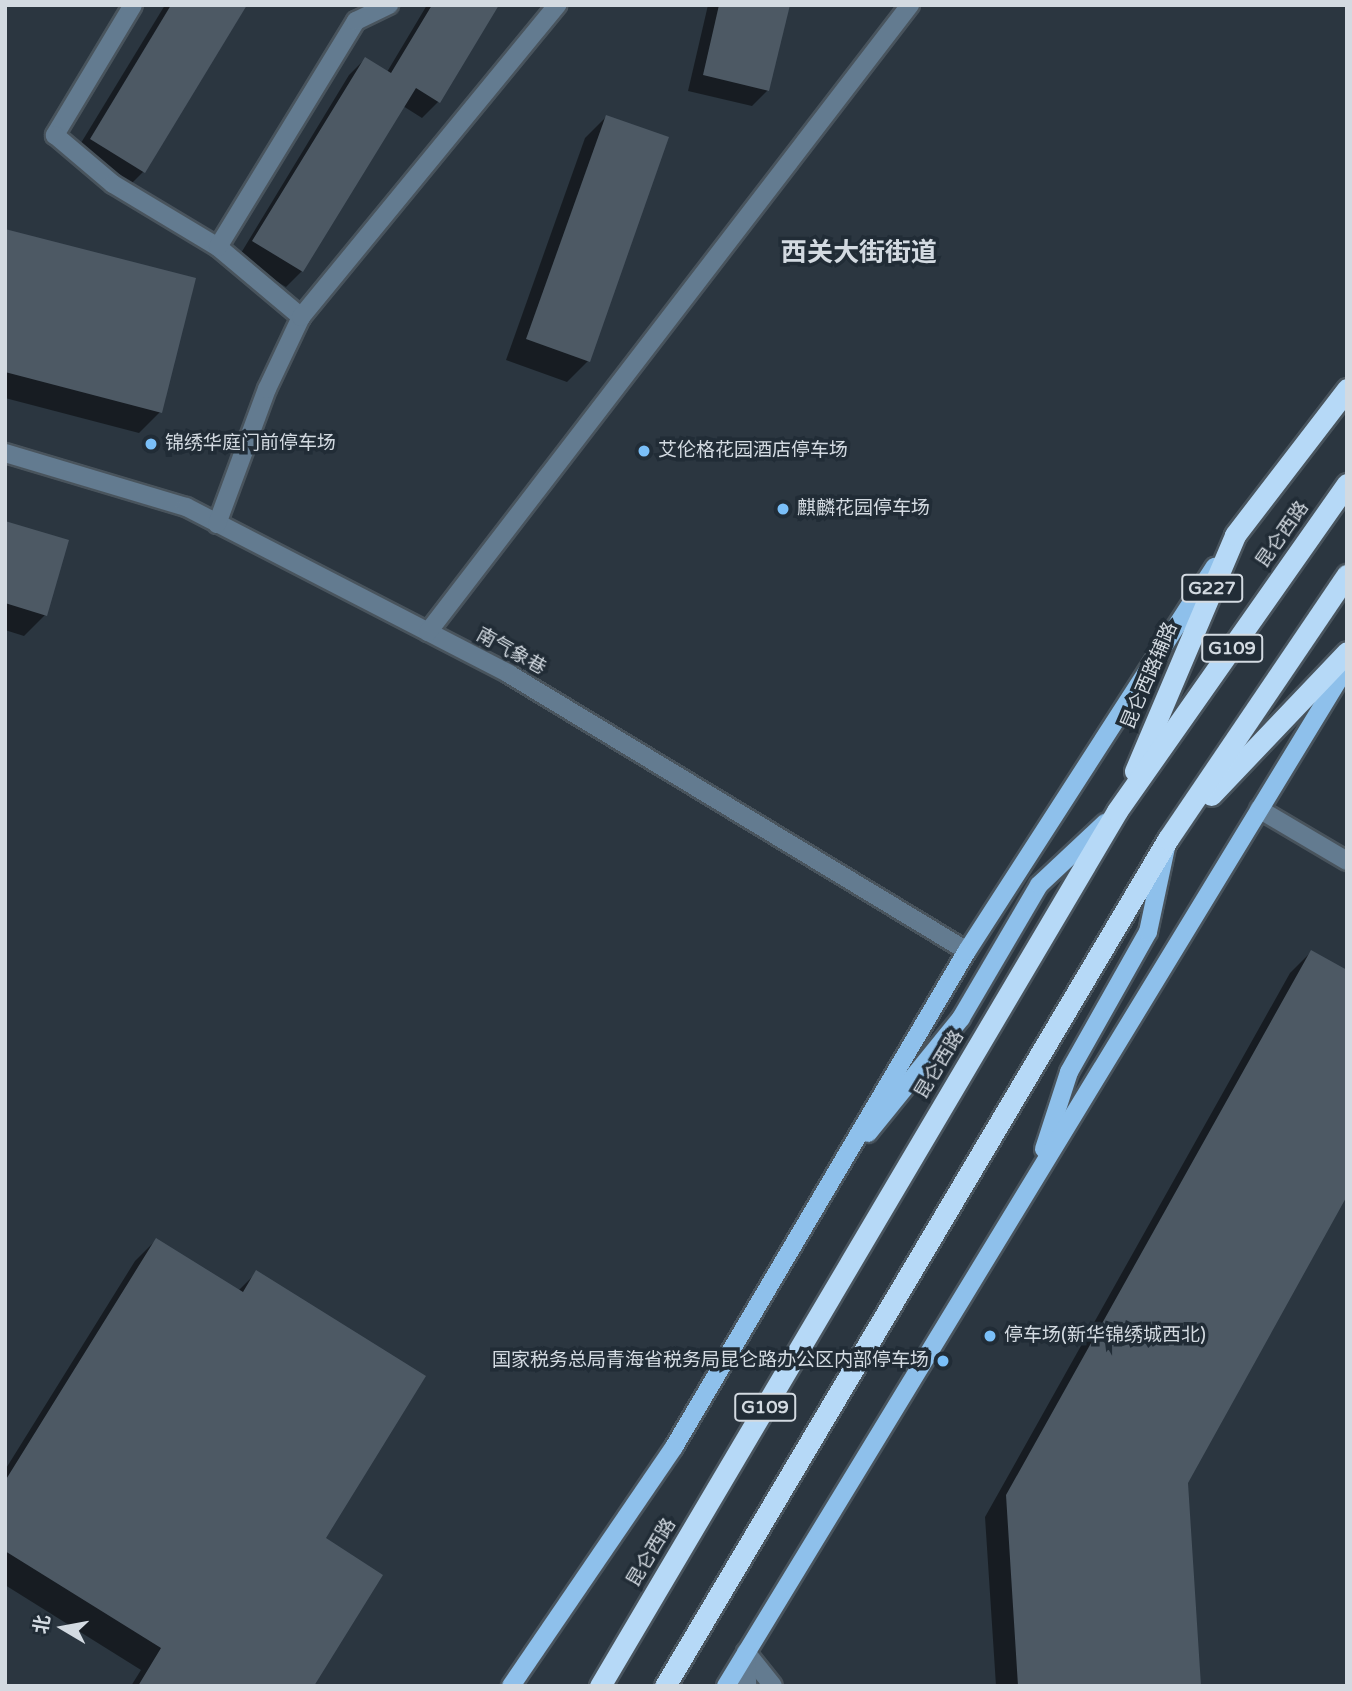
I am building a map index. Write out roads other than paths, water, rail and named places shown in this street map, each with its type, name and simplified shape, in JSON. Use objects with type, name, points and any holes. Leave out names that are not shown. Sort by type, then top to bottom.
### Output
[{"type":"highway","name":"昆仑西路辅路","points":[[1117,811],[1235,535],[1347,389]]},
{"type":"highway","name":"昆仑西路","points":[[600,1686],[1117,811],[1346,485]]},
{"type":"highway","name":"G109","points":[[665,1686],[1168,839],[1347,575]]},
{"type":"highway","points":[[1168,839],[1347,652]]},
{"type":"main road","points":[[511,1686],[674,1447],[828,1181],[967,951],[1235,535]]},
{"type":"main road","points":[[726,1686],[1347,666]]},
{"type":"main road","points":[[828,1181],[961,1018],[1039,885],[1117,811]]},
{"type":"main road","points":[[1034,1179],[1069,1072],[1148,932],[1168,839]]},
{"type":"street","points":[[133,5],[55,135],[113,184],[218,247],[301,317]]},
{"type":"street","points":[[218,247],[356,22],[390,5]]},
{"type":"street","points":[[218,524],[267,388],[301,317],[557,5]]},
{"type":"street","points":[[428,632],[910,5]]},
{"type":"street","name":"南气象巷","points":[[5,453],[186,507],[428,632],[521,681],[967,951]]},
{"type":"street","points":[[1259,809],[1347,861]]},
{"type":"street","points":[[746,1651],[747,1686]]},
{"type":"street","points":[[746,1651],[772,1686]]},
{"type":"place","name":"锦绣华庭门前停车场","points":[[151,444]]},
{"type":"place","name":"艾伦格花园酒店停车场","points":[[644,451]]},
{"type":"place","name":"麒麟花园停车场","points":[[783,509]]},
{"type":"place","name":"停车场(新华锦绣城西北)","points":[[990,1336]]},
{"type":"place","name":"国家税务总局青海省税务局昆仑路办公区内部停车场","points":[[943,1361]]},
{"type":"district","name":"西关大街街道","points":[[859,253]]}]
